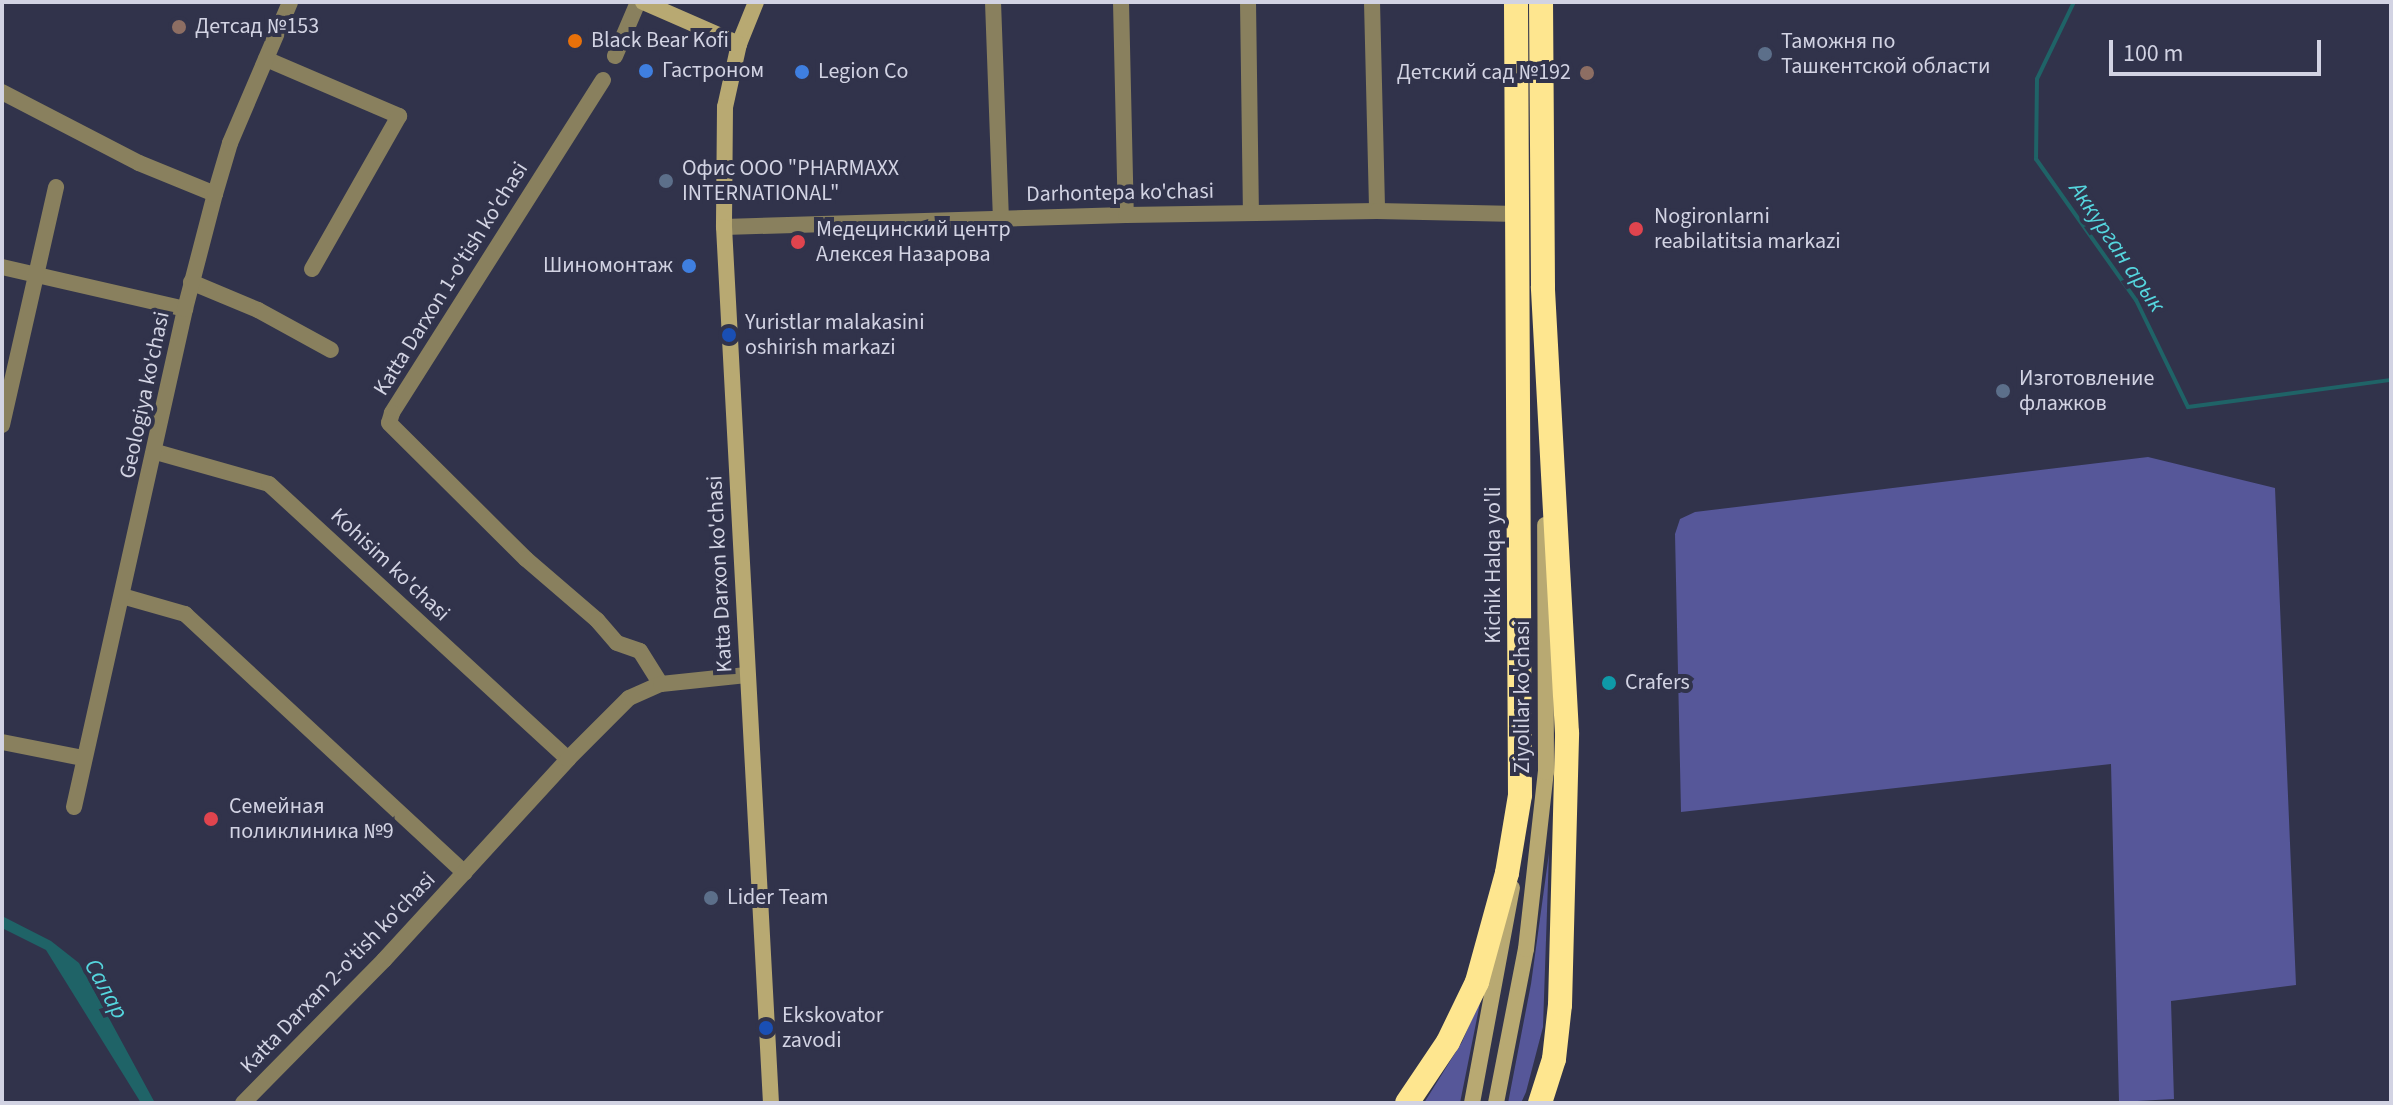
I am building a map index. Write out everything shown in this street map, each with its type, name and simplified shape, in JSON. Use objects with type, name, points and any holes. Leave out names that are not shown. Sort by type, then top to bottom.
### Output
[{"type":"highway","name":"Kichik Halqa yo'li","points":[[1407,1103],[1448,1042],[1477,982],[1507,873],[1520,795],[1516,2]]},
{"type":"highway","points":[[1540,1103],[1550,1077],[1559,1022],[1567,733],[1543,287],[1541,2]]},
{"type":"highway","points":[[1518,214],[1542,213]]},
{"type":"main road","points":[[640,2],[739,44]]},
{"type":"main road","name":"Katta Darxon ko'chasi","points":[[751,3],[728,86],[723,129],[724,227],[771,1103]]},
{"type":"main road","name":"Ziyolilar ko'chasi","points":[[1496,1103],[1526,949],[1546,772],[1543,287]]},
{"type":"main road","name":"Ziyolilar ko'chasi","points":[[1472,1103],[1505,939],[1520,795]]},
{"type":"street","name":"Geologiya ko'chasi","points":[[74,807],[156,452],[191,282],[230,143],[290,2]]},
{"type":"street","points":[[615,56],[640,2]]},
{"type":"street","points":[[993,2],[1001,217]]},
{"type":"street","points":[[1121,2],[1126,215]]},
{"type":"street","points":[[1248,2],[1251,213]]},
{"type":"street","points":[[1372,2],[1377,211]]},
{"type":"street","points":[[266,59],[399,116],[312,269]]},
{"type":"street","name":"Katta Darxon 1-o'tish ko'chasi","points":[[603,80],[392,413],[389,423],[526,559],[597,620],[617,643],[640,651],[661,684]]},
{"type":"street","points":[[2,92],[139,163],[215,194]]},
{"type":"street","points":[[2,425],[56,187]]},
{"type":"street","name":"Darhontepa ko'chasi","points":[[724,227],[1001,217],[1377,211],[1518,214]]},
{"type":"street","points":[[2,267],[185,309]]},
{"type":"street","points":[[191,282],[258,310],[331,350]]},
{"type":"street","name":"Kohisim ko'chasi","points":[[156,452],[269,484],[568,759]]},
{"type":"street","name":"Katta Darxan 2-o'tish ko'chasi","points":[[122,596],[185,614],[465,873]]},
{"type":"street","name":"Katta Darxan 2-o'tish ko'chasi","points":[[243,1103],[629,698],[661,684],[747,675]]},
{"type":"street","points":[[2,742],[83,758]]},
{"type":"shaded area","points":[[2148,457],[2275,488],[2296,985],[2171,1001],[2174,1099],[2119,1102],[2111,764],[1681,812],[1675,534],[1680,519],[1695,512]]},
{"type":"shaded area","points":[[1549,853],[1543,1027],[1521,1103],[1508,1103],[1531,984]]},
{"type":"shaded area","name":"Салар","points":[[2,916],[51,941],[79,963],[155,1103],[141,1103],[46,950],[2,928]]},
{"type":"shaded area","points":[[1481,998],[1460,1103],[1424,1103],[1462,1042]]},
{"type":"waterway","name":"Аккурган арык","points":[[2074,2],[2037,79],[2036,159],[2136,300],[2188,407],[2391,380]]},
{"type":"place","name":"Детсад №153","points":[[179,27]]},
{"type":"place","name":"Black Bear Kofi","points":[[575,41]]},
{"type":"place","name":"Таможня по Ташкентской области","points":[[1765,54]]},
{"type":"place","name":"Гастроном","points":[[646,71]]},
{"type":"place","name":"Legion Co","points":[[802,72]]},
{"type":"place","name":"Детский сад №192","points":[[1587,73]]},
{"type":"place","name":"Офис ООО \"PHARMAXX INTERNATIONAL\"","points":[[666,181]]},
{"type":"place","name":"Nogironlarni reabilatitsia markazi","points":[[1636,229]]},
{"type":"place","name":"Медецинский центр Алексея Назарова","points":[[798,242]]},
{"type":"place","name":"Шиномонтаж","points":[[689,266]]},
{"type":"place","name":"Yuristlar malakasini oshirish markazi","points":[[729,335]]},
{"type":"place","name":"Изготовление флажков","points":[[2003,391]]},
{"type":"place","name":"Crafers","points":[[1609,683]]},
{"type":"place","name":"Семейная поликлиника №9","points":[[211,819]]},
{"type":"place","name":"Lider Team","points":[[711,898]]},
{"type":"place","name":"Ekskovator zavodi","points":[[766,1028]]}]
